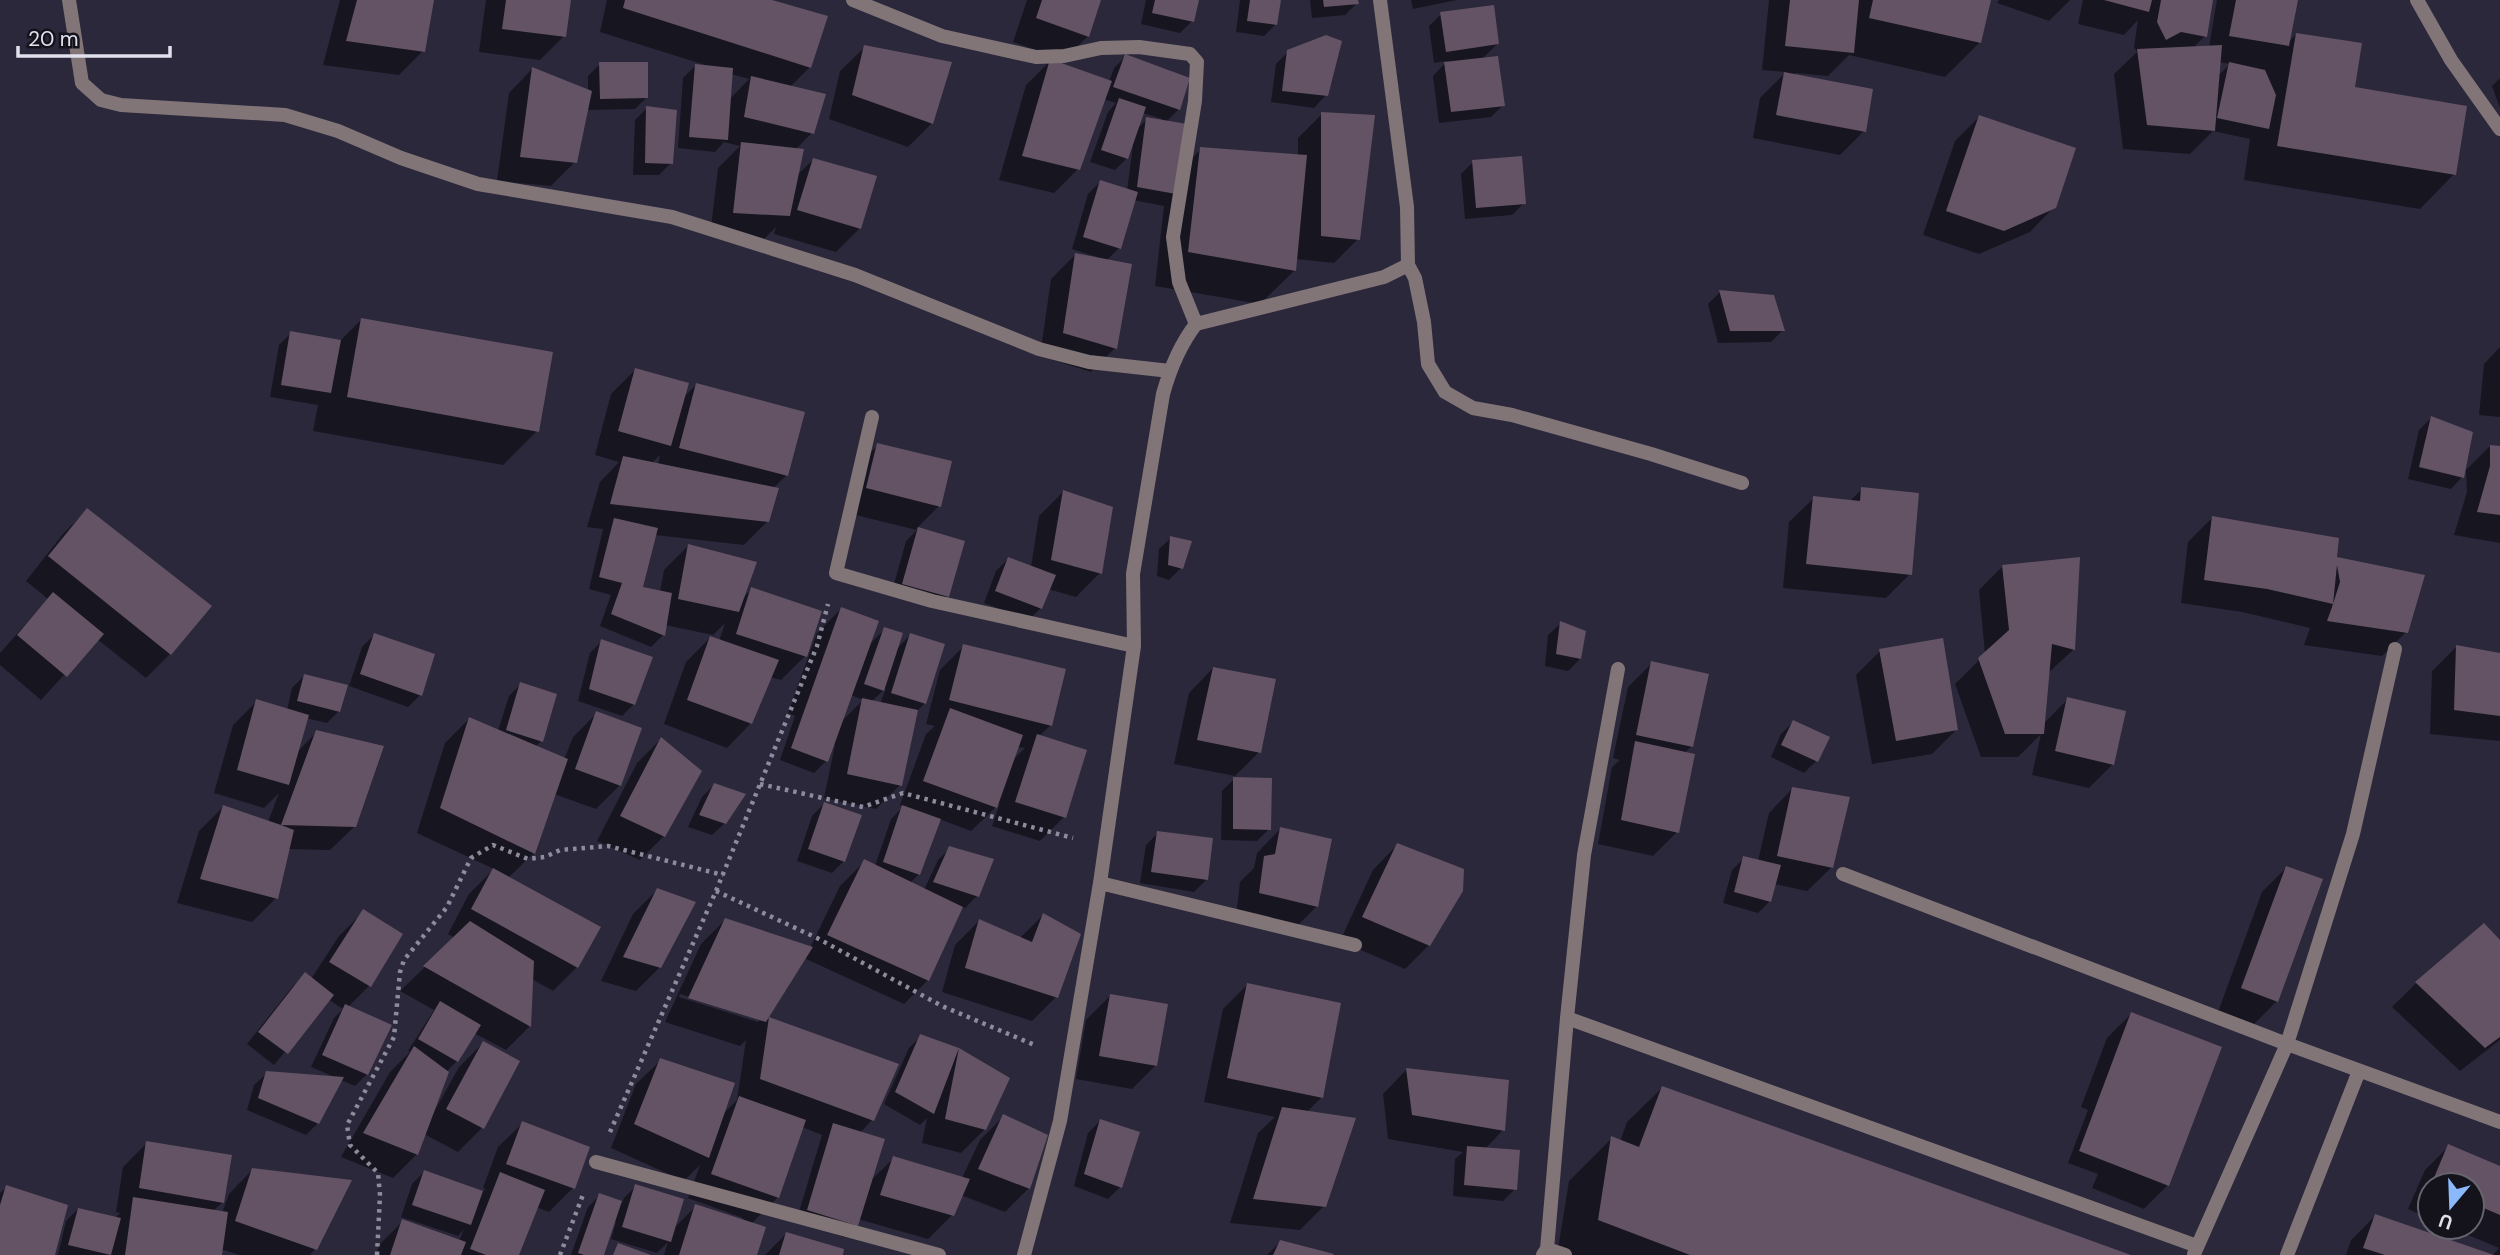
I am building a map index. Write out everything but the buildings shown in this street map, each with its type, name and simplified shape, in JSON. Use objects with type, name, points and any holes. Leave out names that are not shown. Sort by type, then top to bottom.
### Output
[{"type":"street","points":[[69,0],[82,83],[101,100],[121,105],[285,115],[338,131],[401,158],[478,184],[685,221],[855,275],[1039,349],[1089,362],[1170,371]]},
{"type":"street","points":[[853,0],[942,36],[1036,57],[1064,56],[1101,48],[1139,47],[1190,54],[1198,62],[1195,102],[1173,237],[1179,282],[1196,324]]},
{"type":"street","points":[[1380,0],[1406,208],[1408,265],[1415,278],[1429,364],[1445,392],[1474,408],[1512,415],[1742,483]]},
{"type":"street","points":[[2417,0],[2452,60],[2500,130]]},
{"type":"street","points":[[1024,1255],[1060,1121],[1100,883],[1134,646],[1133,574],[1163,394],[1170,371],[1184,339],[1196,324],[1384,276],[1408,265]]},
{"type":"street","points":[[872,417],[836,573],[932,601],[1134,646]]},
{"type":"street","points":[[1567,1017],[2195,1250],[2287,1044],[2353,834],[2395,649]]},
{"type":"street","points":[[1564,1255],[1545,1252],[1584,855],[1618,669]]},
{"type":"street","points":[[1843,874],[2287,1044],[2500,1122]]},
{"type":"street","points":[[1100,883],[1355,946]]},
{"type":"street","points":[[2287,1255],[2359,1071]]},
{"type":"street","points":[[596,1162],[939,1255]]},
{"type":"path","points":[[559,1255],[596,1162],[662,1020],[817,646],[836,573]]},
{"type":"path","points":[[760,784],[863,807],[903,793],[1105,846]]},
{"type":"path","points":[[377,1255],[380,1195],[378,1173],[349,1145],[347,1125],[394,1037],[404,960],[447,907],[471,858],[493,845],[528,859],[545,857],[560,850],[608,846],[723,875]]},
{"type":"path","points":[[716,891],[817,938],[942,1006],[1070,1059]]}]
